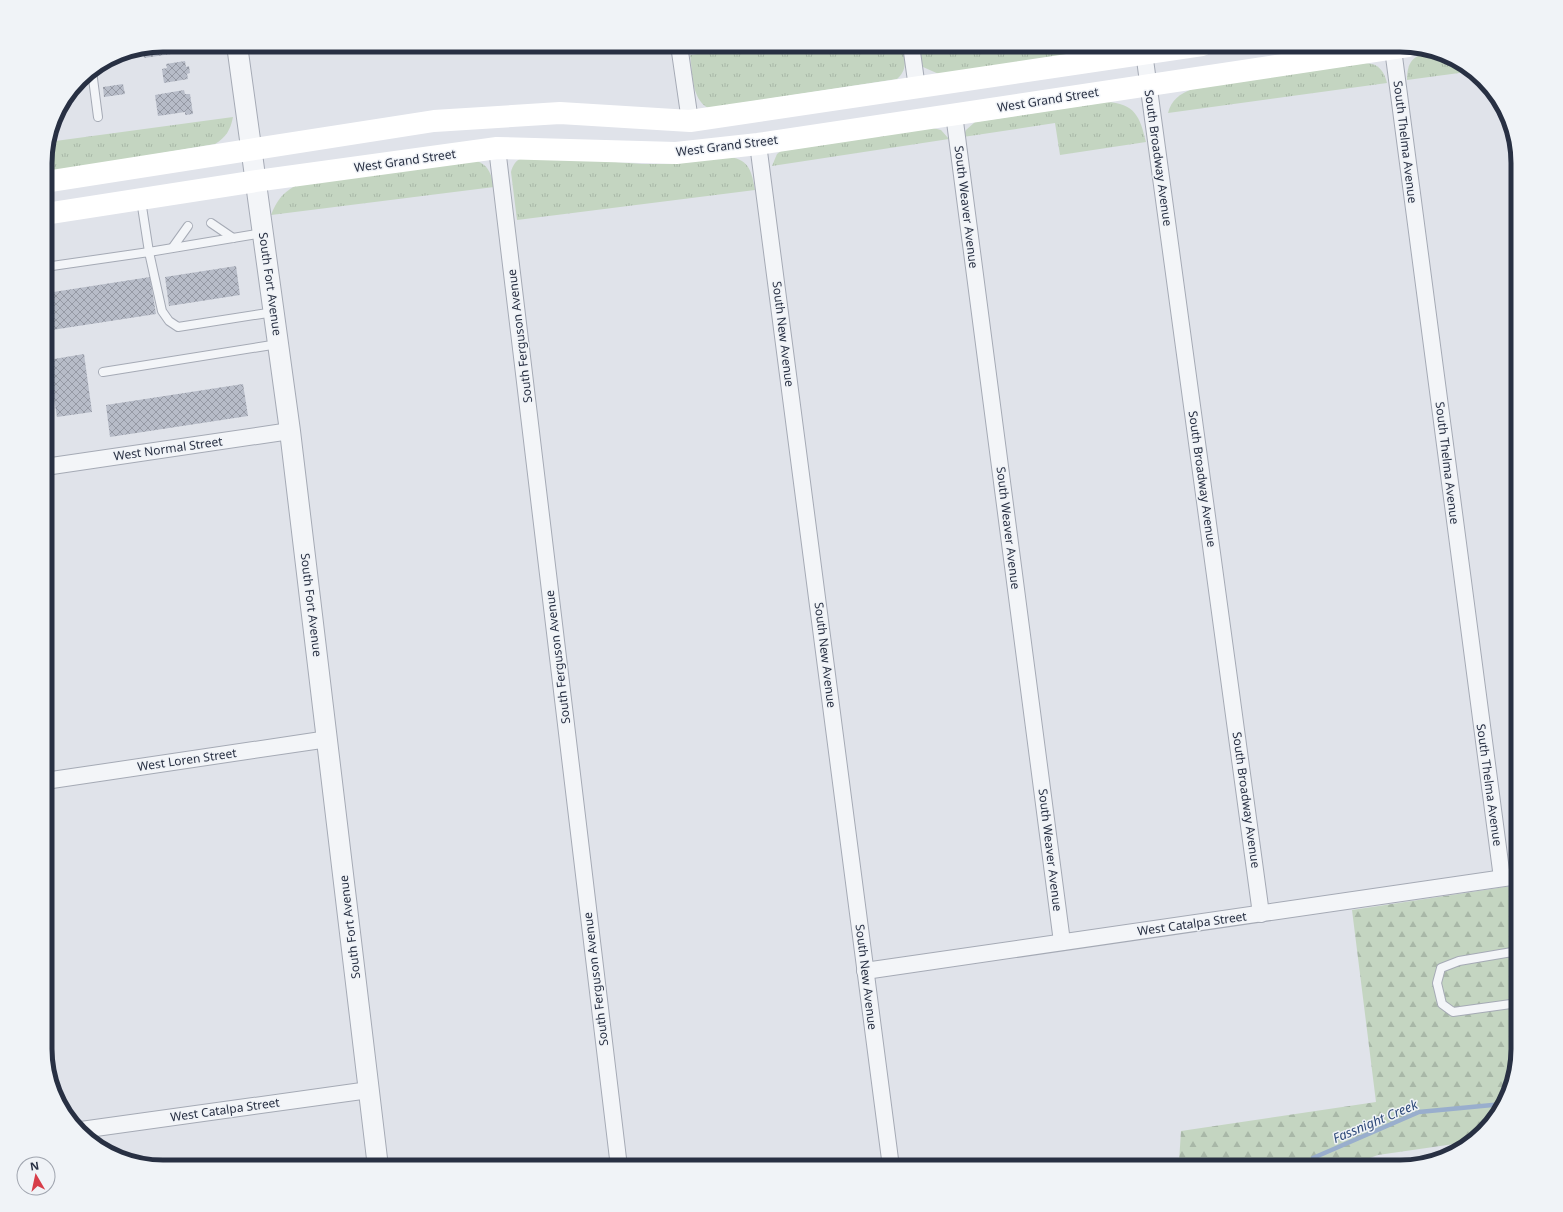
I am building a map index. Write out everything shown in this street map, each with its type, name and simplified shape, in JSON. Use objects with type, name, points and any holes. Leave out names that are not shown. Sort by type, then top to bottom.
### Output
[{"type":"main road","points":[[52,181],[434,121],[560,113],[690,121],[917,88],[1127,52]]},
{"type":"main road","name":"West Grand Street","points":[[52,213],[497,148],[676,153],[758,144],[1367,52]]},
{"type":"street","name":"South Fort Avenue","points":[[238,52],[290,431],[377,1160]]},
{"type":"street","points":[[680,52],[690,121]]},
{"type":"street","points":[[912,52],[917,88]]},
{"type":"street","name":"South Broadway Avenue","points":[[1144,52],[1261,914]]},
{"type":"street","name":"South Thelma Avenue","points":[[1401,52],[1511,870]]},
{"type":"street","name":"South Weaver Avenue","points":[[954,114],[1062,942]]},
{"type":"street","name":"South New Avenue","points":[[758,144],[890,1160]]},
{"type":"street","name":"South Ferguson Avenue","points":[[497,148],[618,1160]]},
{"type":"street","name":"West Normal Street","points":[[52,466],[290,431]]},
{"type":"street","name":"West Loren Street","points":[[52,780],[328,739]]},
{"type":"street","name":"West Catalpa Street","points":[[866,971],[1511,877]]},
{"type":"street","name":"West Catalpa Street","points":[[86,1129],[369,1090]]},
{"type":"lane","points":[[93,77],[98,117]]},
{"type":"lane","points":[[141,200],[148,252],[162,311],[169,321],[178,327],[274,312]]},
{"type":"lane","points":[[211,223],[233,238]]},
{"type":"lane","points":[[173,248],[188,226]]},
{"type":"lane","points":[[52,266],[263,233]]},
{"type":"lane","points":[[103,372],[278,344]]},
{"type":"lane","points":[[1511,952],[1459,961],[1441,968],[1437,983],[1442,1004],[1453,1012],[1511,1004]]},
{"type":"green space","points":[[711,52],[904,52],[905,64],[903,72],[897,79],[708,108],[702,104],[698,98],[694,85],[690,55]]},
{"type":"green space","points":[[919,52],[1094,52],[941,75],[923,67]]},
{"type":"green space","points":[[1422,54],[1436,58],[1449,63],[1464,72],[1407,80],[1407,73],[1411,62]]},
{"type":"green space","points":[[1366,63],[1378,67],[1384,75],[1387,83],[1168,113],[1171,104],[1177,98],[1192,89]]},
{"type":"green space","points":[[1106,102],[1124,105],[1135,113],[1141,125],[1146,142],[1060,155],[1055,123],[963,137],[966,130],[975,122]]},
{"type":"green space","points":[[233,117],[227,133],[215,144],[52,172],[54,141]]},
{"type":"green space","points":[[933,128],[941,130],[949,139],[772,166],[777,154],[781,151]]},
{"type":"green space","points":[[535,156],[642,164],[674,164],[730,157],[746,164],[753,178],[755,190],[517,220],[511,172],[517,161],[520,159]]},
{"type":"green space","points":[[474,160],[486,167],[492,177],[494,187],[271,215],[280,198],[295,186]]},
{"type":"green space","points":[[1511,886],[1510,1064],[1500,1098],[1488,1117],[1473,1133],[1458,1143],[1378,1155],[1364,1160],[1179,1160],[1181,1131],[1376,1102],[1352,910]]},
{"type":"building","points":[[185,52],[144,58],[144,54]]},
{"type":"building","points":[[185,61],[186,67],[189,66],[190,73],[187,74],[188,79],[164,83],[162,69],[167,68],[166,64]]},
{"type":"building","points":[[123,84],[125,94],[104,97],[103,87]]},
{"type":"building","points":[[184,90],[185,94],[190,94],[193,114],[185,115],[185,112],[158,116],[155,95]]},
{"type":"building","points":[[236,266],[240,295],[169,306],[165,277]]},
{"type":"building","points":[[150,277],[156,314],[52,330],[52,292]]},
{"type":"building","points":[[84,354],[92,412],[57,417],[52,385],[52,359]]},
{"type":"building","points":[[243,384],[248,416],[110,437],[106,405]]},
{"type":"waterway","name":"Fassnight Creek","points":[[1313,1160],[1313,1158],[1419,1112],[1496,1105]]}]
